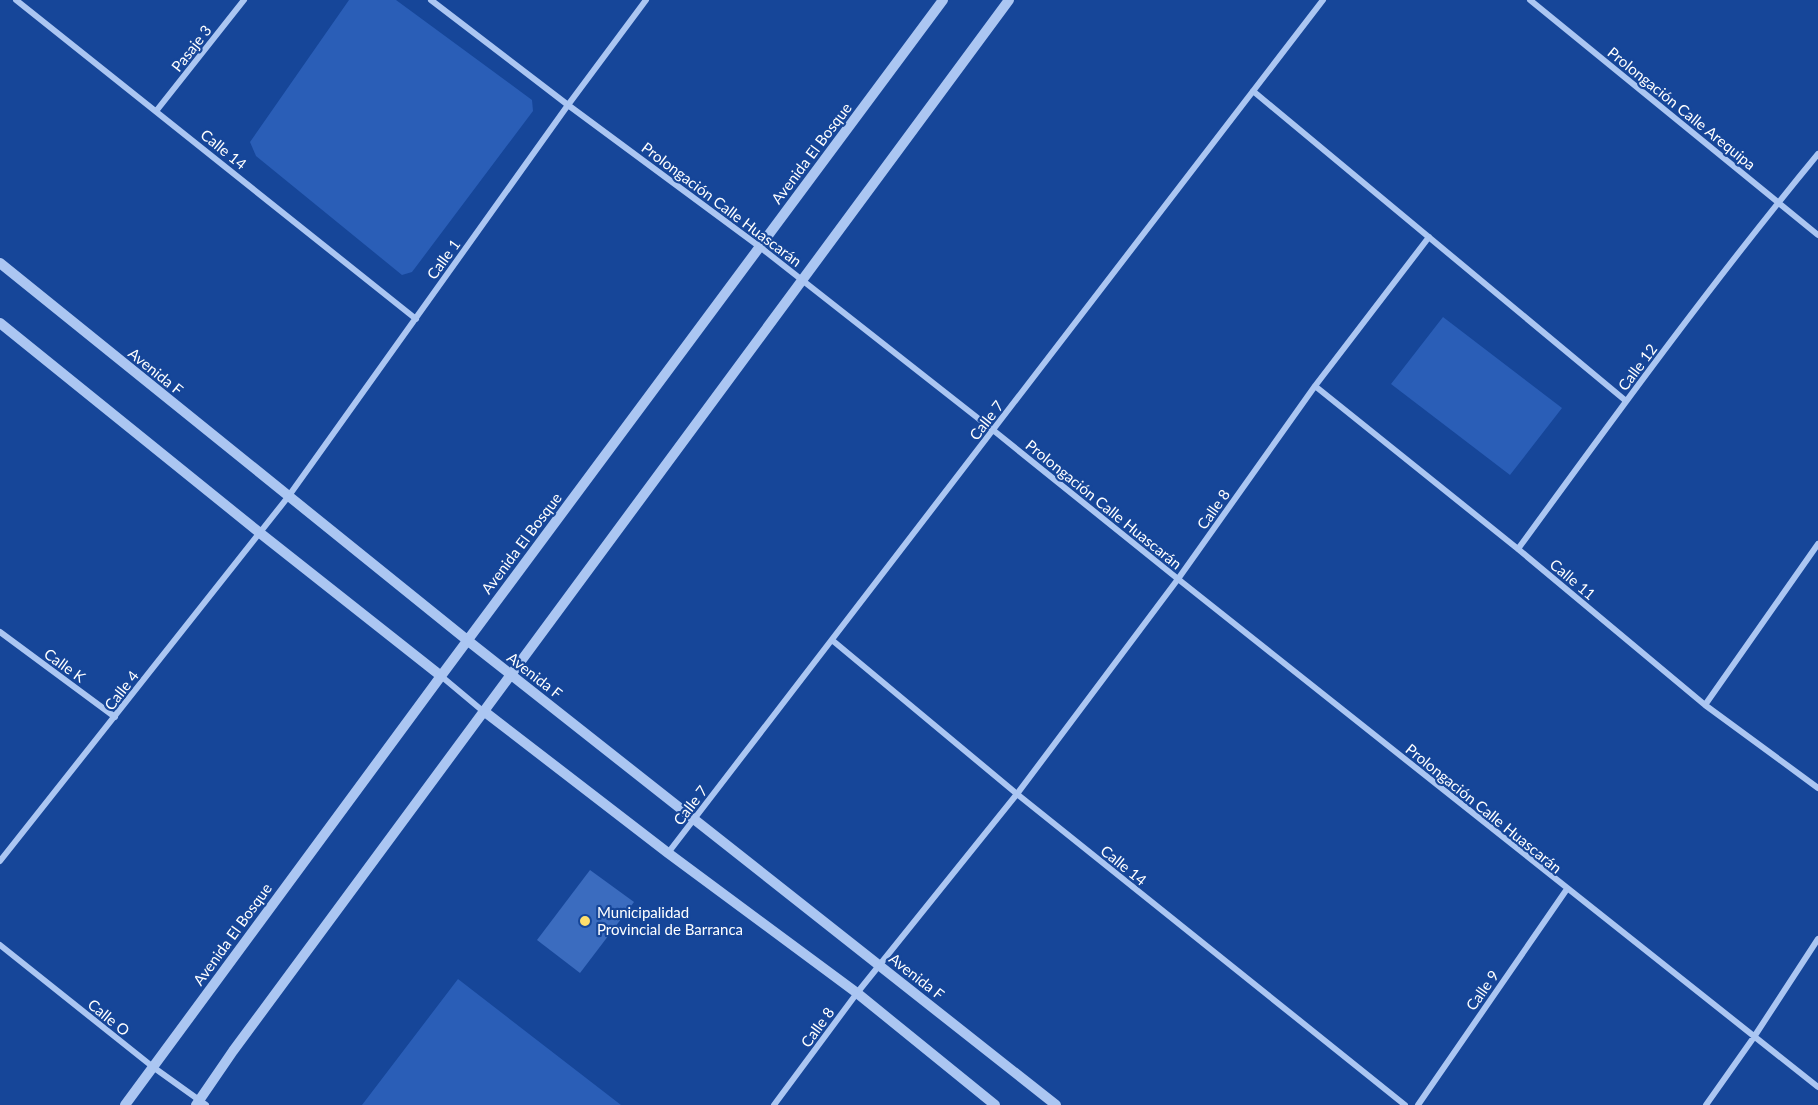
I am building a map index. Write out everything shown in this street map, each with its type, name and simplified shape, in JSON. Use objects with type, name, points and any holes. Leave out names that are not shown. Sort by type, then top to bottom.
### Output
[{"type":"street","name":"Calle 14","points":[[16,0],[416,319]]},
{"type":"street","name":"Pasaje 3","points":[[157,111],[244,0]]},
{"type":"street","name":"Prolongación Calle Huascarán","points":[[431,0],[760,247],[1818,1087]]},
{"type":"street","name":"Calle 1","points":[[260,533],[646,0]]},
{"type":"street","name":"Avenida El Bosque","points":[[124,1105],[943,0]]},
{"type":"street","points":[[201,1103],[233,1050],[1009,0]]},
{"type":"street","name":"Calle 7","points":[[668,853],[1323,0]]},
{"type":"street","name":"Prolongación Calle Arequipa","points":[[1530,0],[1818,236]]},
{"type":"street","points":[[1253,91],[1626,401]]},
{"type":"street","name":"Calle 12","points":[[1518,549],[1626,401],[1778,202],[1818,154]]},
{"type":"street","name":"Calle 8","points":[[774,1105],[856,993],[1017,794],[1178,579],[1315,386],[1429,237]]},
{"type":"street","name":"Avenida F","points":[[0,263],[467,640],[1056,1105]]},
{"type":"street","points":[[0,323],[485,712],[668,853],[856,993],[995,1105]]},
{"type":"street","name":"Calle 11","points":[[1315,386],[1518,549],[1705,705],[1818,788]]},
{"type":"street","name":"Calle 4","points":[[0,861],[260,533]]},
{"type":"street","points":[[1705,705],[1818,544]]},
{"type":"street","name":"Calle K","points":[[0,632],[116,717]]},
{"type":"street","name":"Calle 14","points":[[832,640],[1017,794],[1405,1105]]},
{"type":"street","name":"Calle 9","points":[[1418,1105],[1567,889]]},
{"type":"street","points":[[1706,1105],[1818,939]]},
{"type":"street","name":"Calle O","points":[[0,945],[201,1103]]},
{"type":"shaded area","points":[[349,0],[396,0],[532,100],[533,111],[412,272],[402,275],[256,156],[250,142]]},
{"type":"shaded area","points":[[1443,317],[1562,408],[1510,475],[1391,384]]},
{"type":"shaded area","points":[[458,979],[621,1105],[362,1105]]},
{"type":"building","name":"Municipalidad Provincial de Barranca","points":[[590,870],[634,902],[580,973],[537,940]]},
{"type":"place","name":"Municipalidad Provincial de Barranca","points":[[585,921]]}]
